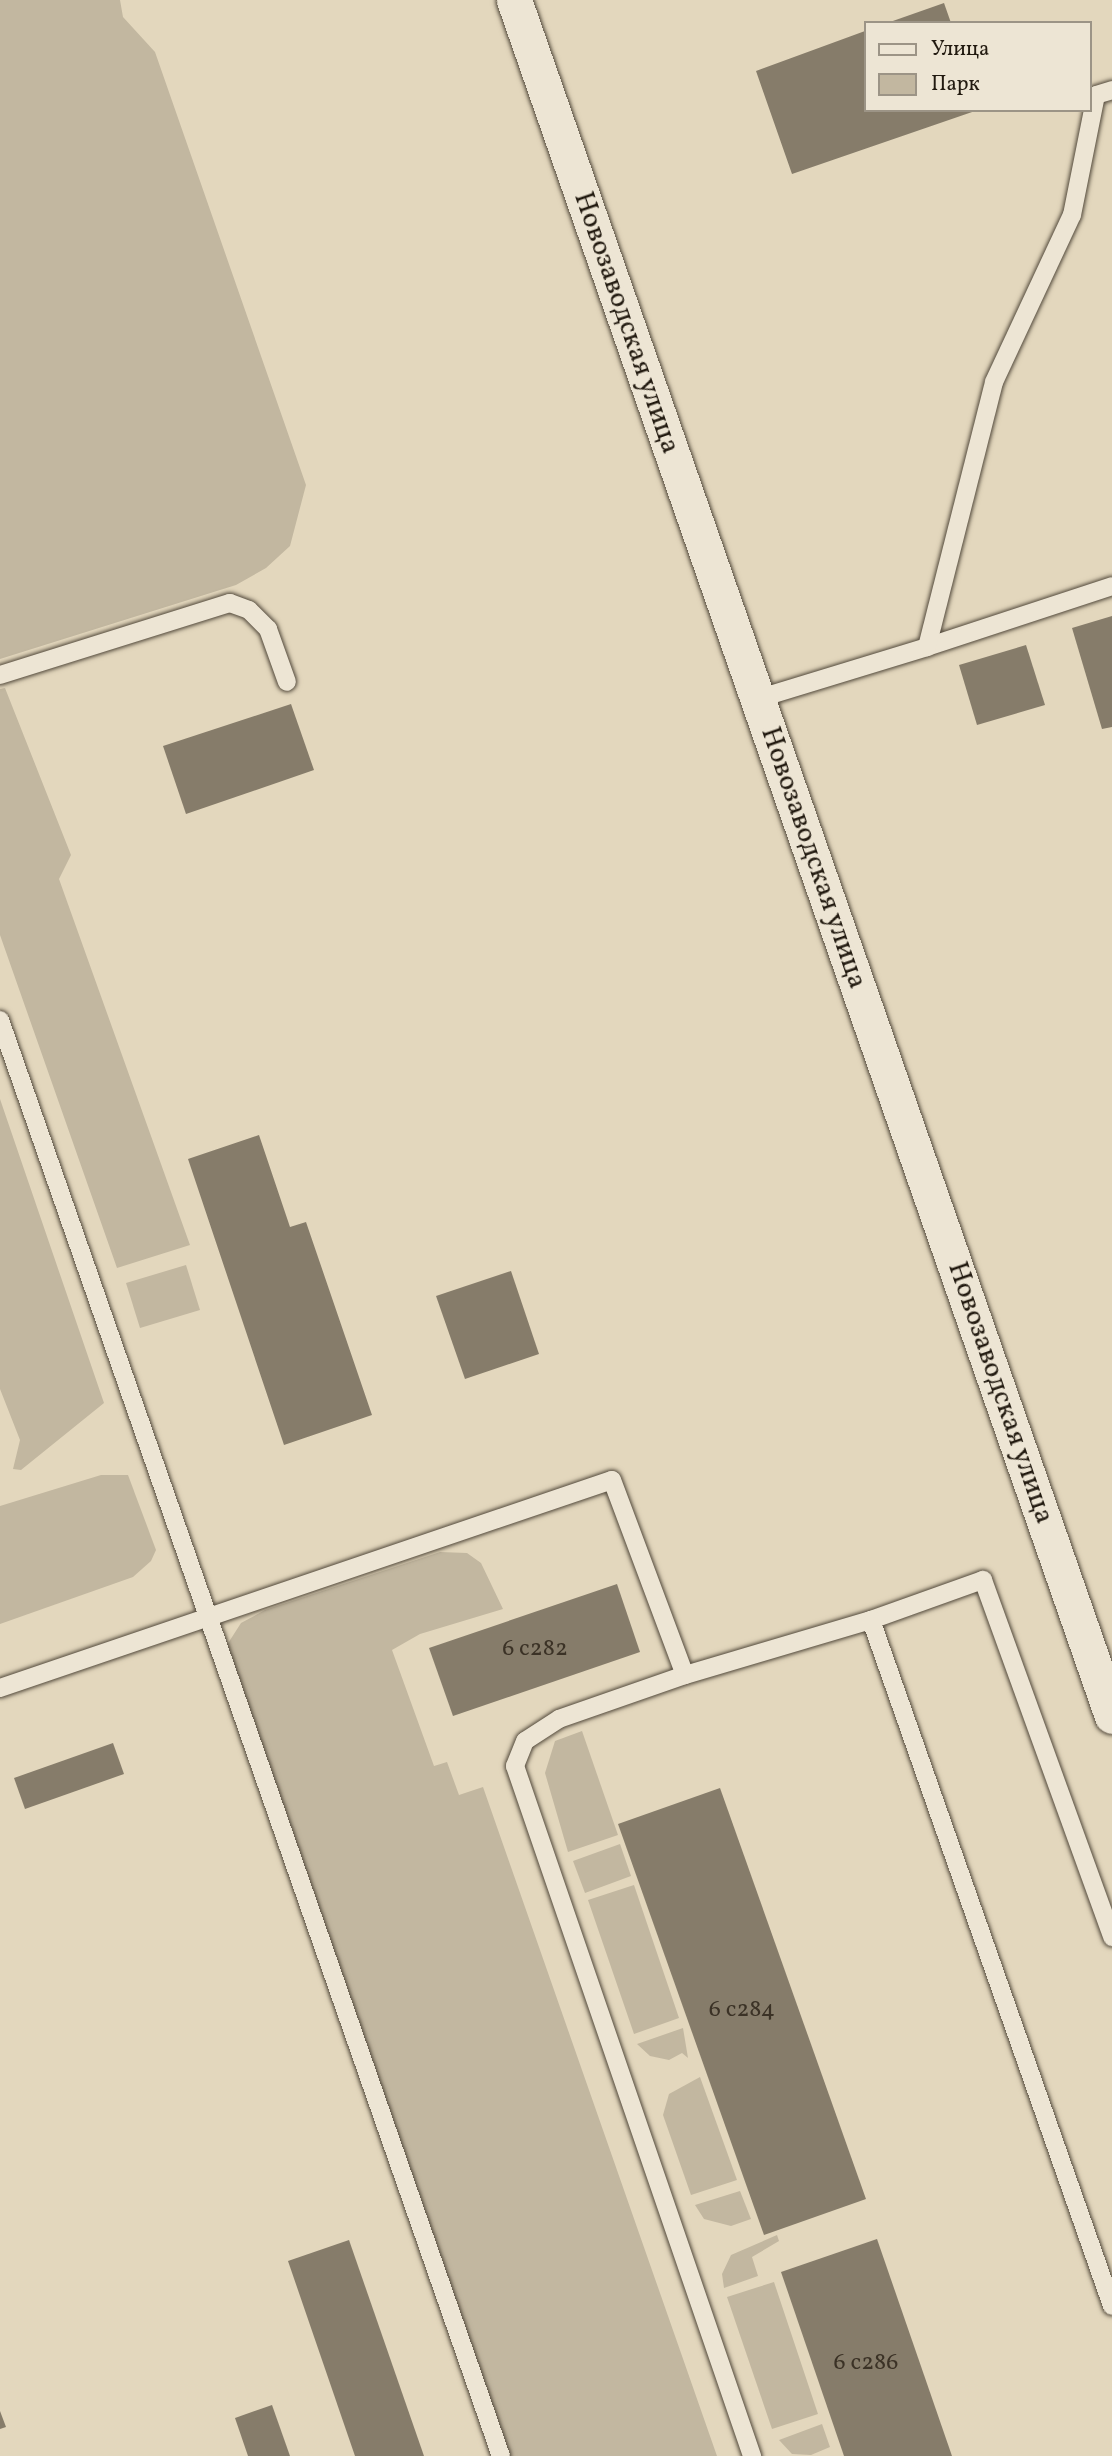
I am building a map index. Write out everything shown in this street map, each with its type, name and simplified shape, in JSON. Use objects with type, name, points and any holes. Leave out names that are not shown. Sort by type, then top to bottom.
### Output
[{"type":"street","name":"Новозаводская улица","points":[[514,0],[1112,1716]]},
{"type":"lane","points":[[927,646],[994,382],[1072,215],[1096,95],[1112,90]]},
{"type":"lane","points":[[757,699],[1112,586]]},
{"type":"lane","points":[[0,675],[230,603],[249,610],[268,629],[287,682]]},
{"type":"lane","points":[[0,1020],[205,1616],[501,2456]]},
{"type":"lane","points":[[0,1688],[612,1479],[685,1675]]},
{"type":"lane","points":[[752,2456],[515,1766],[525,1741],[559,1719],[685,1675],[871,1620],[983,1580],[1112,1937]]},
{"type":"lane","points":[[871,1620],[1112,2306]]},
{"type":"green space","points":[[0,0],[120,0],[123,17],[155,52],[306,485],[290,546],[266,568],[236,585],[0,659]]},
{"type":"green space","points":[[5,688],[71,855],[59,879],[190,1245],[117,1268],[0,935],[0,689]]},
{"type":"green space","points":[[0,1099],[104,1403],[21,1470],[13,1469],[20,1440],[0,1389]]},
{"type":"green space","points":[[186,1265],[200,1310],[140,1328],[126,1283]]},
{"type":"green space","points":[[101,1475],[128,1475],[156,1550],[151,1561],[133,1577],[0,1624],[0,1506]]},
{"type":"green space","points":[[440,1552],[467,1553],[481,1563],[503,1609],[420,1634],[392,1650],[434,1766],[447,1762],[459,1795],[483,1787],[717,2456],[503,2456],[225,1648],[241,1623],[265,1610]]},
{"type":"green space","points":[[582,1731],[618,1835],[568,1852],[545,1773],[555,1741]]},
{"type":"green space","points":[[620,1844],[631,1876],[585,1893],[573,1861]]},
{"type":"green space","points":[[634,1885],[679,2018],[634,2034],[588,1900]]},
{"type":"green space","points":[[683,2028],[688,2058],[682,2053],[669,2060],[650,2056],[637,2044]]},
{"type":"green space","points":[[700,2077],[737,2180],[691,2195],[663,2115],[669,2094]]},
{"type":"green space","points":[[740,2191],[751,2219],[731,2226],[704,2219],[695,2205]]},
{"type":"green space","points":[[777,2235],[779,2241],[752,2257],[758,2276],[724,2288],[722,2274],[731,2255]]},
{"type":"green space","points":[[774,2282],[818,2414],[772,2429],[727,2297]]},
{"type":"green space","points":[[822,2424],[830,2447],[811,2455],[792,2454],[779,2440]]},
{"type":"building","points":[[944,3],[950,21],[893,21]]},
{"type":"building","points":[[864,31],[864,112],[972,112],[792,174],[756,71]]},
{"type":"building","points":[[1112,616],[1112,727],[1102,729],[1072,628]]},
{"type":"building","points":[[1026,645],[1045,705],[977,725],[959,665]]},
{"type":"building","points":[[291,704],[314,770],[186,814],[163,746]]},
{"type":"building","points":[[259,1135],[290,1227],[306,1222],[372,1415],[284,1445],[188,1159]]},
{"type":"building","points":[[511,1271],[539,1354],[465,1379],[436,1296]]},
{"type":"building","points":[[617,1584],[640,1652],[453,1716],[429,1648]]},
{"type":"building","points":[[113,1743],[124,1774],[25,1809],[14,1778]]},
{"type":"building","points":[[720,1788],[866,2199],[764,2235],[618,1824]]},
{"type":"building","points":[[877,2239],[952,2456],[844,2456],[781,2272]]},
{"type":"building","points":[[349,2240],[424,2456],[355,2456],[288,2261]]},
{"type":"building","points":[[272,2405],[290,2456],[248,2456],[235,2418]]},
{"type":"building","points":[[0,2411],[6,2427],[0,2429]]}]
